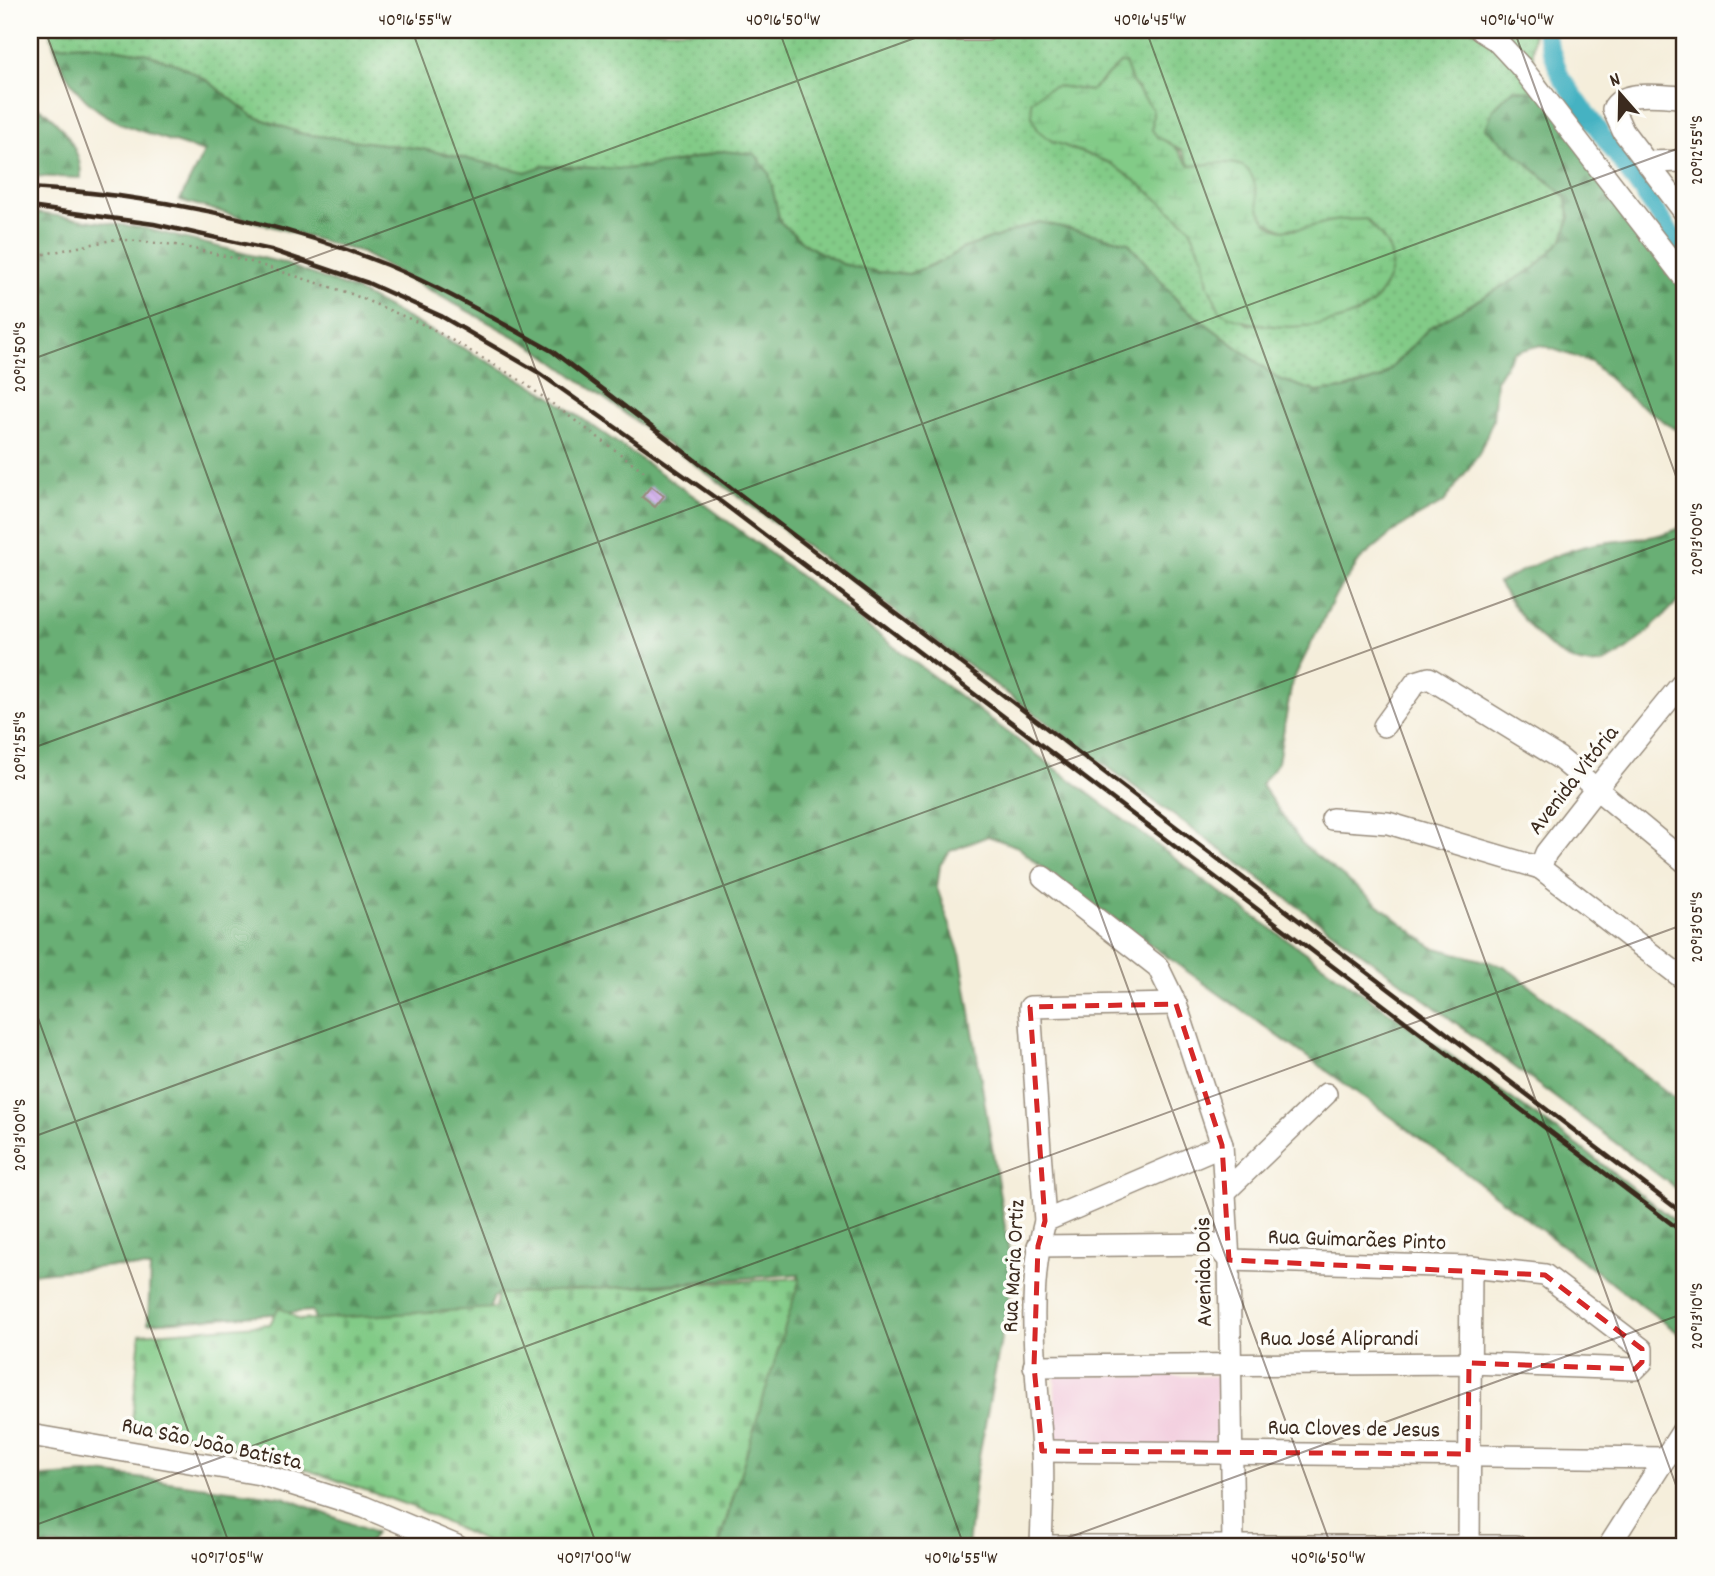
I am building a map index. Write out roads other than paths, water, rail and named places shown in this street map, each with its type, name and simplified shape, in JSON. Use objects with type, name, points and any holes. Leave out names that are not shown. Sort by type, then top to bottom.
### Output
[{"type":"street","points":[[950,30],[986,30]]},
{"type":"street","points":[[1480,30],[1496,40],[1522,68],[1685,279]]},
{"type":"street","points":[[1685,97],[1630,96],[1616,102],[1613,109],[1615,118],[1685,213]]},
{"type":"street","points":[[1646,162],[1685,161]]},
{"type":"street","points":[[1384,726],[1416,682],[1429,678],[1559,758],[1685,862]]},
{"type":"street","name":"Avenida Vitória","points":[[1685,680],[1546,853],[1540,868],[1685,980]]},
{"type":"street","points":[[1332,819],[1388,823],[1540,868]]},
{"type":"street","name":"Avenida Dois","points":[[1042,877],[1158,967],[1176,1004],[1222,1145],[1229,1260],[1233,1546]]},
{"type":"street","name":"Rua Maria Ortiz","points":[[1042,1546],[1042,1451],[1034,1366],[1038,1246],[1045,1221],[1030,1007],[1176,1004]]},
{"type":"street","points":[[1226,1191],[1326,1094]]},
{"type":"street","points":[[1045,1221],[1222,1145]]},
{"type":"street","name":"Rua Guimarães Pinto","points":[[1038,1246],[1215,1244],[1229,1260],[1471,1267],[1545,1275],[1643,1349],[1642,1362]]},
{"type":"street","points":[[1469,1545],[1471,1267]]},
{"type":"street","name":"Rua José Aliprandi","points":[[1034,1366],[1469,1363],[1635,1369],[1642,1362]]},
{"type":"street","points":[[1609,1546],[1685,1427]]},
{"type":"street","name":"Rua São João Batista","points":[[30,1435],[260,1474],[364,1507],[457,1546]]},
{"type":"street","name":"Rua Cloves de Jesus","points":[[1042,1451],[1666,1458]]},
{"type":"street","points":[[1042,1546],[1516,1546]]},
{"type":"waterway","points":[[1544,30],[1561,77],[1685,253]]},
{"type":"railway","points":[[30,188],[166,203],[256,222],[301,235],[408,274],[552,351],[1685,1215]]},
{"type":"railway","points":[[30,207],[154,224],[271,250],[368,283],[441,316],[536,371],[720,501],[1685,1234]]}]
